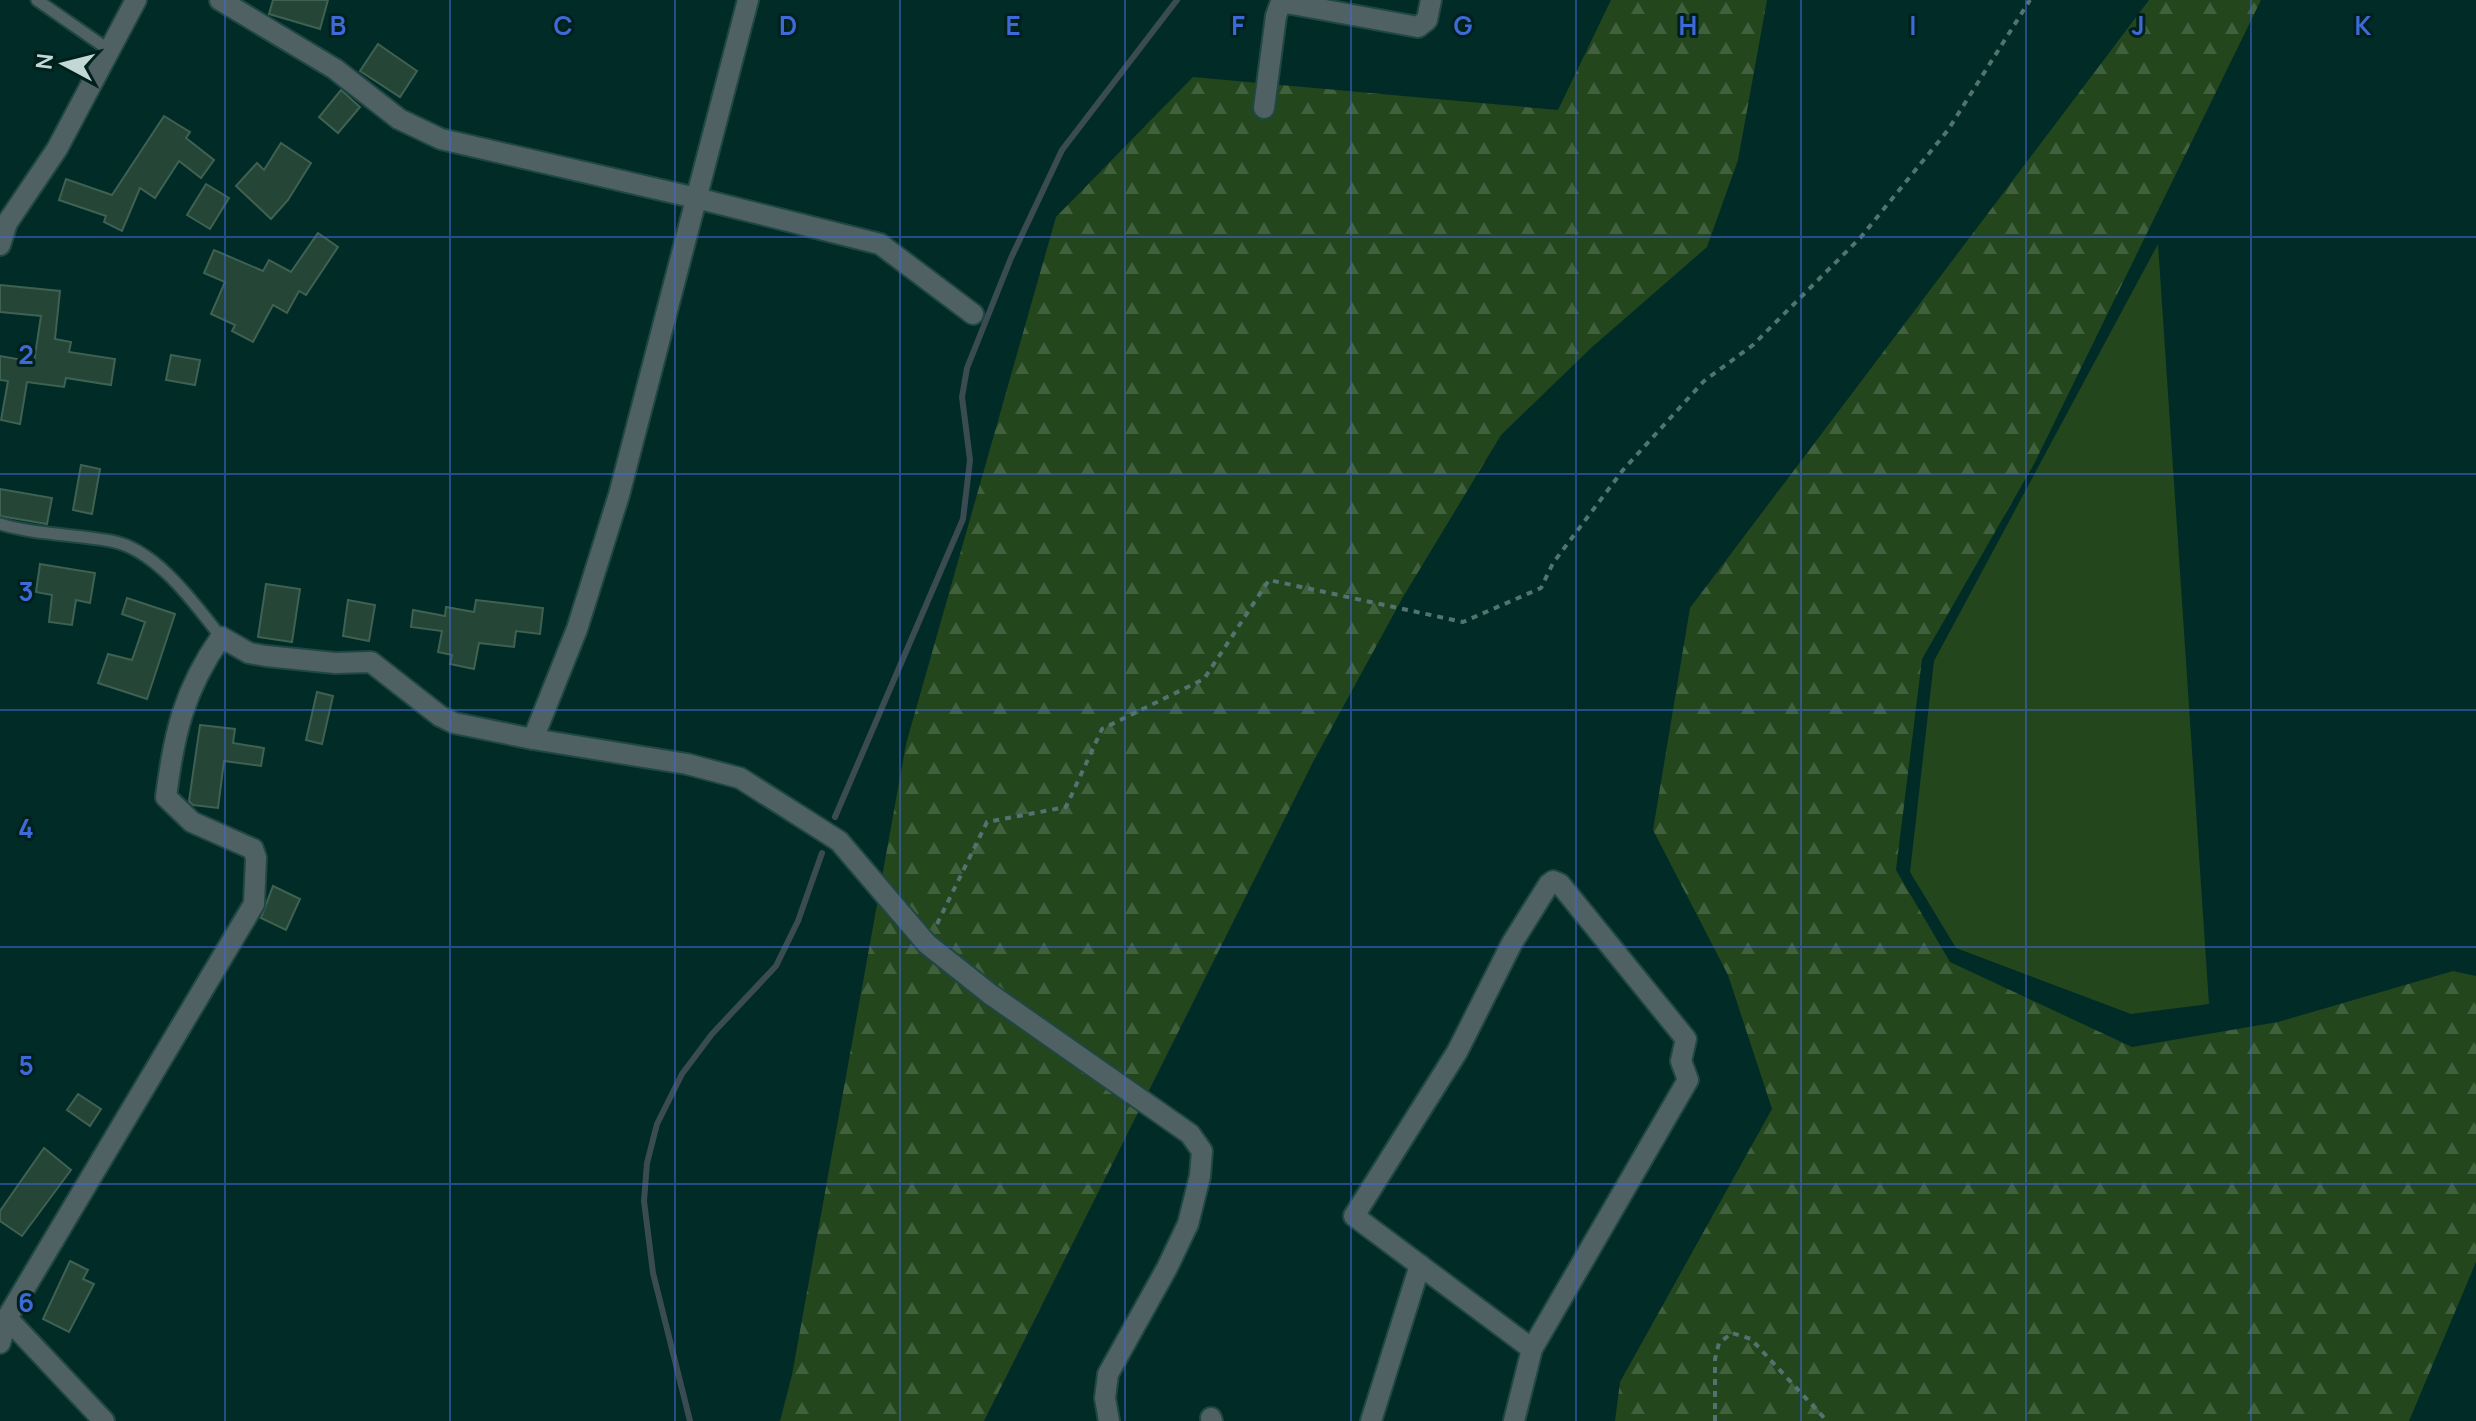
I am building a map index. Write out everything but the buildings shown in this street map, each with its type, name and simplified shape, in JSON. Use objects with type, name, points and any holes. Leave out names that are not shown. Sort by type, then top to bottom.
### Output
[{"type":"street","points":[[0,245],[7,223],[57,149],[136,0]]},
{"type":"street","points":[[220,0],[335,69],[399,119],[441,139],[880,244],[973,314]]},
{"type":"street","points":[[533,739],[577,629],[619,495],[748,0]]},
{"type":"street","points":[[1264,108],[1276,16],[1281,2],[1418,27],[1427,20],[1431,0]]},
{"type":"street","points":[[0,1343],[7,1318],[254,904],[256,858],[253,849],[192,822],[166,797],[172,750],[191,687],[221,637],[249,653],[266,656],[335,663],[371,662],[440,716],[454,723],[687,764],[740,778],[839,841],[927,944],[990,994],[1190,1134],[1202,1151],[1200,1176],[1188,1224],[1108,1374],[1105,1398],[1109,1421]]},
{"type":"street","points":[[1514,1421],[1532,1349],[1688,1080],[1681,1061],[1686,1039],[1560,884],[1553,881],[1512,943],[1457,1052],[1354,1216],[1532,1349]]},
{"type":"street","points":[[1371,1421],[1420,1265]]},
{"type":"street","points":[[7,1318],[104,1421]]},
{"type":"lane","points":[[37,0],[109,50]]},
{"type":"lane","points":[[0,524],[27,532],[112,541],[129,546],[177,583],[221,637]]},
{"type":"path","points":[[927,944],[987,822],[1066,807],[1102,729],[1204,679],[1269,580],[1463,622],[1541,588],[1553,563],[1623,470],[1704,381],[1753,345],[1861,237],[1948,130],[2030,0]]},
{"type":"path","points":[[1715,1421],[1715,1359],[1719,1343],[1732,1333],[1751,1339],[1827,1421]]},
{"type":"green space","points":[[1611,0],[1767,0],[1738,160],[1707,247],[1591,348],[1501,435],[1403,597],[1313,762],[984,1421],[780,1421],[792,1375],[906,744],[1056,217],[1193,77],[1558,110]]},
{"type":"green space","points":[[2149,0],[2261,0],[2034,464],[1922,659],[1896,870],[1950,962],[2132,1047],[2278,1022],[2453,971],[2476,976],[2476,1262],[2409,1421],[1615,1421],[1620,1382],[1772,1109],[1728,975],[1653,830],[1690,608]]},
{"type":"green space","points":[[2158,244],[2209,1004],[2131,1014],[1956,948],[1910,872],[1934,661]]},
{"type":"waterway","points":[[835,817],[963,519],[970,460],[962,397],[967,368],[1011,258],[1062,150],[1177,0]]},
{"type":"waterway","points":[[690,1421],[653,1273],[644,1201],[647,1163],[657,1124],[682,1074],[712,1034],[776,966],[798,921],[822,853]]}]
